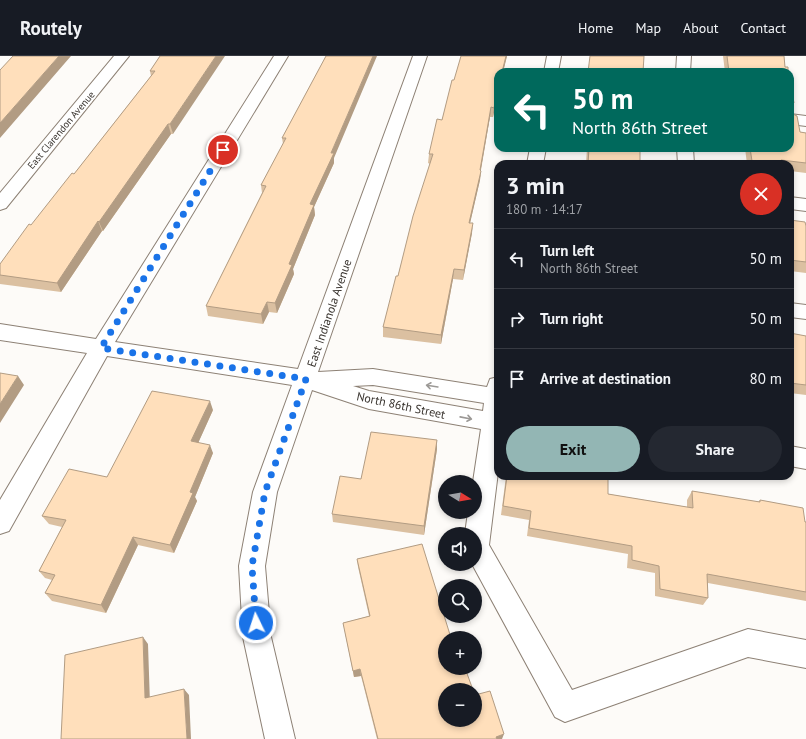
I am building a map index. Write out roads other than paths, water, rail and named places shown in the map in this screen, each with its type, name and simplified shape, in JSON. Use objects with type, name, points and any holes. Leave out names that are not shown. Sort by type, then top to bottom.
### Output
[{"type":"street","name":"East Clarendon Avenue","points":[[0,204],[122,56]]},
{"type":"street","points":[[0,523],[101,348],[282,56]]},
{"type":"street","name":"East Indianola Avenue","points":[[280,739],[257,637],[252,566],[265,492],[420,56]]},
{"type":"street","points":[[551,68],[554,56]]},
{"type":"street","points":[[683,68],[684,56]]},
{"type":"street","points":[[794,120],[806,121]]},
{"type":"street","points":[[794,204],[806,205]]},
{"type":"street","points":[[794,310],[806,312]]},
{"type":"street","name":"North 86th Street","points":[[0,332],[306,379],[369,400],[494,423]]},
{"type":"street","name":"North 86th Street","points":[[306,379],[373,377],[494,392]]},
{"type":"street","points":[[494,429],[476,546],[565,707],[748,643],[806,654]]},
{"type":"street","points":[[794,457],[806,459]]}]
